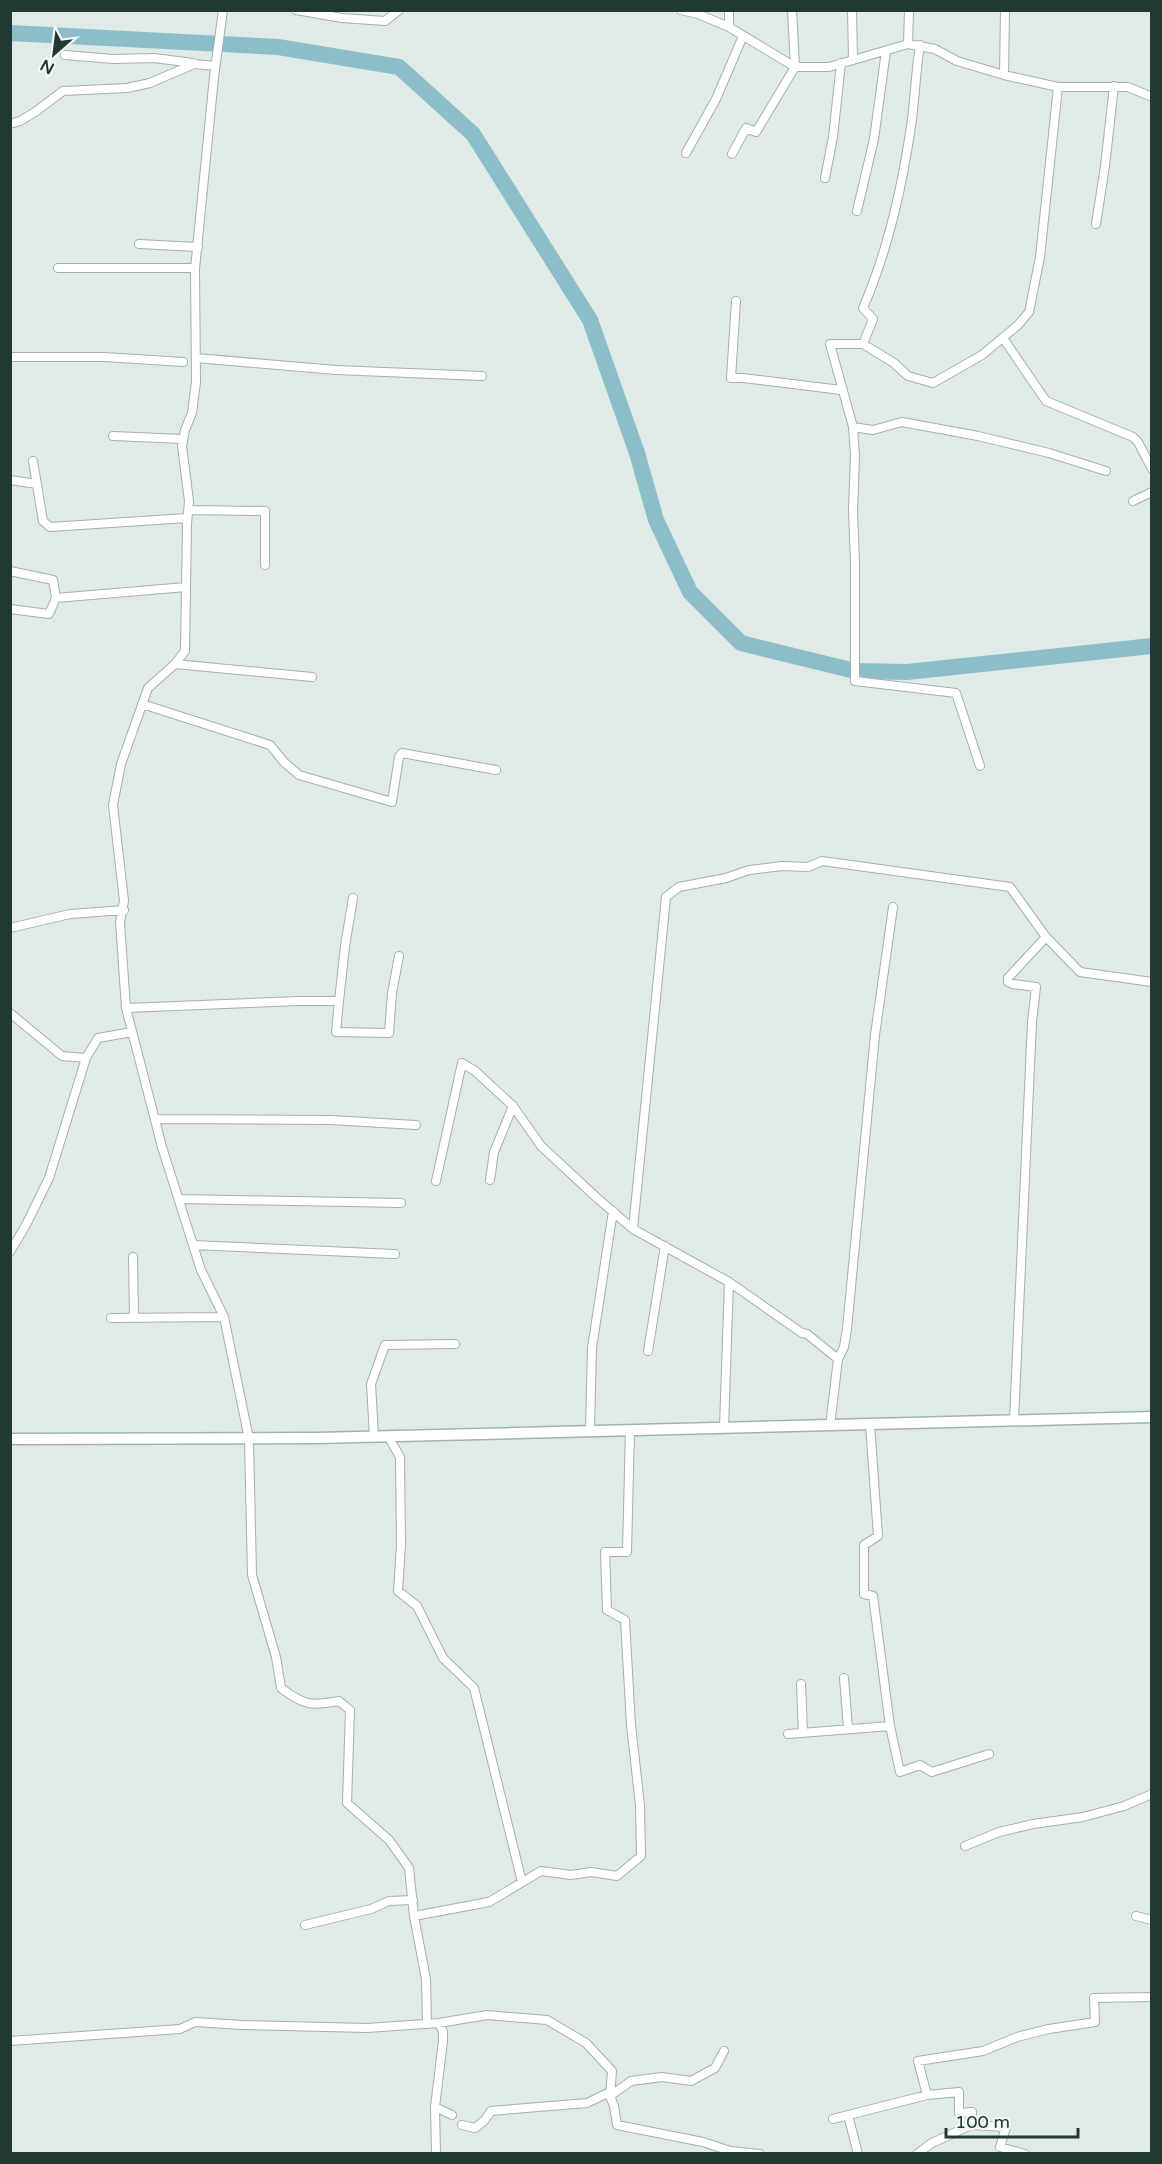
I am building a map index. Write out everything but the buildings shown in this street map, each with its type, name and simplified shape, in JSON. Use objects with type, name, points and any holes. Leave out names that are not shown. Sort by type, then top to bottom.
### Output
[{"type":"main road","points":[[10,1439],[249,1439],[1152,1417]]},
{"type":"street","points":[[296,10],[342,18],[385,21],[399,10]]},
{"type":"street","points":[[681,10],[698,14],[729,27],[795,67],[829,67],[853,58],[908,44],[920,45],[935,49],[957,62],[1004,75],[1058,87],[1128,87],[1152,97]]},
{"type":"street","points":[[729,10],[729,27]]},
{"type":"street","points":[[732,154],[746,128],[756,132],[795,67],[792,10]]},
{"type":"street","points":[[852,10],[853,58]]},
{"type":"street","points":[[908,44],[909,10]]},
{"type":"street","points":[[1004,75],[1005,10]]},
{"type":"street","points":[[222,14],[195,268],[196,382],[192,413],[182,446],[188,514],[185,651],[175,664],[148,687],[121,764],[113,805],[124,910],[120,922],[126,1008],[154,1119],[193,1245],[201,1270],[224,1317],[249,1439],[252,1575],[276,1657],[281,1688],[312,1706],[339,1701],[351,1710],[347,1803],[389,1840],[409,1868],[414,1916],[426,1979],[427,2024]]},
{"type":"street","points":[[686,153],[716,99],[743,36]]},
{"type":"street","points":[[863,344],[873,319],[863,308],[896,213],[912,117],[914,81],[920,45]]},
{"type":"street","points":[[857,211],[874,139],[886,51]]},
{"type":"street","points":[[65,55],[113,59],[154,58],[215,66]]},
{"type":"street","points":[[10,124],[35,112],[63,91],[128,88],[150,83],[194,63]]},
{"type":"street","points":[[825,178],[833,137],[841,63]]},
{"type":"street","points":[[980,766],[956,693],[855,681],[853,426],[831,344],[863,344],[894,363],[908,375],[933,383],[982,355],[1018,325],[1029,312],[1040,257],[1058,87]]},
{"type":"street","points":[[1096,224],[1114,87]]},
{"type":"street","points":[[139,244],[198,247]]},
{"type":"street","points":[[58,268],[195,268]]},
{"type":"street","points":[[736,301],[731,378],[842,390]]},
{"type":"street","points":[[1003,338],[1046,401],[1136,439],[1152,469]]},
{"type":"street","points":[[10,357],[105,357],[183,362]]},
{"type":"street","points":[[196,358],[336,370],[482,376]]},
{"type":"street","points":[[853,426],[873,430],[902,423],[978,436],[1039,450],[1106,471]]},
{"type":"street","points":[[113,436],[183,439]]},
{"type":"street","points":[[33,461],[43,521],[50,527],[188,514],[265,511],[265,565]]},
{"type":"street","points":[[10,480],[37,484]]},
{"type":"street","points":[[1133,501],[1152,492]]},
{"type":"street","points":[[10,571],[53,580],[56,598],[49,614],[10,609]]},
{"type":"street","points":[[56,598],[186,587]]},
{"type":"street","points":[[175,664],[312,677]]},
{"type":"street","points":[[142,704],[270,745],[299,775],[392,801],[399,757],[402,753],[496,770]]},
{"type":"street","points":[[633,1229],[666,897],[679,887],[726,878],[749,870],[782,866],[808,867],[822,861],[1010,887],[1046,938],[1080,972],[1152,982]]},
{"type":"street","points":[[353,898],[336,1032],[389,1033],[392,993],[399,956]]},
{"type":"street","points":[[830,1426],[838,1359],[844,1347],[847,1329],[875,1035],[893,907]]},
{"type":"street","points":[[10,928],[70,914],[124,910]]},
{"type":"street","points":[[1014,1420],[1032,1022],[1036,987],[1013,984],[1008,982],[1008,978],[1046,938]]},
{"type":"street","points":[[126,1008],[339,1001]]},
{"type":"street","points":[[10,1012],[62,1056],[86,1058]]},
{"type":"street","points":[[10,1251],[27,1223],[49,1178],[86,1058],[98,1038],[132,1032]]},
{"type":"street","points":[[436,1181],[462,1063],[475,1071],[513,1106],[541,1146],[633,1229],[729,1282],[802,1333],[807,1334],[838,1359]]},
{"type":"street","points":[[490,1180],[494,1152],[513,1106]]},
{"type":"street","points":[[154,1119],[330,1120],[416,1125]]},
{"type":"street","points":[[179,1199],[401,1203]]},
{"type":"street","points":[[590,1431],[592,1348],[613,1211]]},
{"type":"street","points":[[193,1245],[395,1254]]},
{"type":"street","points":[[648,1351],[665,1246]]},
{"type":"street","points":[[133,1257],[134,1318]]},
{"type":"street","points":[[724,1427],[729,1282]]},
{"type":"street","points":[[111,1318],[224,1317]]},
{"type":"street","points":[[374,1436],[370,1384],[385,1345],[455,1344]]},
{"type":"street","points":[[870,1424],[878,1536],[864,1545],[864,1594],[873,1596],[890,1726],[900,1772],[920,1765],[932,1772],[989,1754]]},
{"type":"street","points":[[414,1916],[489,1902],[541,1870],[571,1875],[591,1872],[617,1876],[641,1856],[640,1805],[631,1725],[625,1620],[607,1610],[605,1551],[627,1552],[630,1430]]},
{"type":"street","points":[[388,1436],[400,1457],[401,1545],[398,1591],[417,1606],[443,1658],[474,1688],[522,1882]]},
{"type":"street","points":[[843,1678],[848,1728]]},
{"type":"street","points":[[801,1684],[803,1732]]},
{"type":"street","points":[[788,1734],[890,1726]]},
{"type":"street","points":[[965,1846],[999,1832],[1033,1824],[1083,1817],[1124,1806],[1152,1794]]},
{"type":"street","points":[[305,1925],[371,1909],[389,1902],[413,1900]]},
{"type":"street","points":[[1136,1916],[1152,1920]]},
{"type":"street","points":[[927,2095],[918,2061],[983,2051],[1017,2037],[1049,2029],[1095,2022],[1094,1998],[1152,1996]]},
{"type":"street","points":[[10,2041],[180,2029],[195,2022],[367,2028],[439,2023],[487,2015],[547,2020],[586,2043],[612,2071],[610,2094],[617,2125],[703,2142],[730,2151],[760,2154]]},
{"type":"street","points":[[436,2154],[435,2107],[443,2041],[443,2032],[439,2023]]},
{"type":"street","points":[[462,2125],[475,2128],[491,2111],[587,2103],[610,2094],[631,2081],[662,2077],[691,2081],[715,2068],[724,2051]]},
{"type":"street","points":[[833,2119],[927,2095],[959,2092],[959,2113],[972,2112],[971,2125]]},
{"type":"street","points":[[435,2107],[452,2115]]},
{"type":"street","points":[[848,2115],[858,2154]]},
{"type":"street","points":[[917,2154],[932,2143],[971,2125],[1006,2127],[1000,2147],[1025,2154]]},
{"type":"waterway","points":[[10,33],[278,47],[399,67],[473,134],[590,320],[637,453],[656,520],[690,592],[741,643],[855,671],[907,672],[1152,646]]}]
